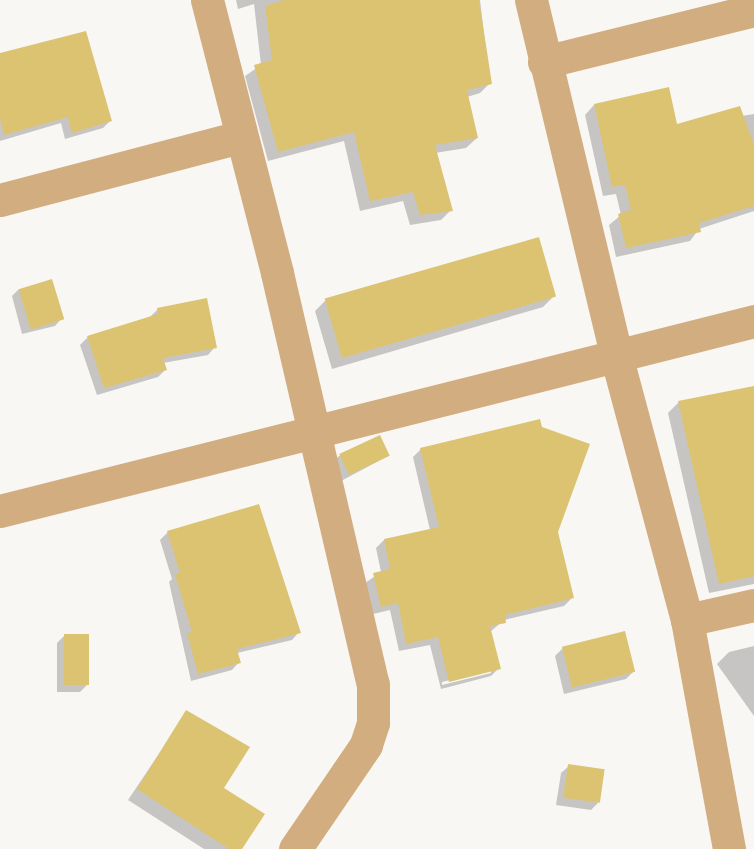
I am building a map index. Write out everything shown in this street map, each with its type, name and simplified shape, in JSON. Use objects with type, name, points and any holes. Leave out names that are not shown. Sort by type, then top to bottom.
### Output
[{"type":"street","points":[[207,0],[314,429],[373,684],[373,723],[366,745],[295,849]]},
{"type":"street","points":[[531,0],[616,355],[687,620],[729,849]]},
{"type":"street","points":[[544,62],[754,10]]},
{"type":"street","points":[[0,201],[240,137]]},
{"type":"street","points":[[0,511],[314,429],[754,321]]},
{"type":"street","points":[[687,620],[754,605]]},
{"type":"building","points":[[284,0],[479,0],[492,84],[467,90],[478,138],[435,145],[453,211],[420,215],[413,192],[370,201],[354,132],[278,152],[254,65],[272,60],[265,6]]},
{"type":"building","points":[[86,31],[112,121],[72,133],[68,117],[4,135],[0,119],[0,53]]},
{"type":"building","points":[[669,87],[677,124],[740,106],[754,145],[754,206],[699,223],[701,232],[626,248],[618,214],[631,210],[625,185],[612,187],[594,104]]},
{"type":"building","points":[[539,237],[556,297],[342,358],[325,298]]},
{"type":"building","points":[[52,279],[64,319],[31,329],[19,289]]},
{"type":"building","points":[[207,298],[217,348],[163,358],[167,370],[104,388],[87,336],[158,314],[157,308]]},
{"type":"building","points":[[754,386],[754,576],[719,584],[678,401]]},
{"type":"building","points":[[540,419],[542,427],[590,444],[558,532],[574,598],[505,615],[506,623],[490,626],[501,669],[449,682],[438,637],[406,644],[398,603],[381,607],[373,573],[390,569],[384,539],[439,527],[420,448]]},
{"type":"building","points":[[380,435],[390,456],[349,475],[339,454]]},
{"type":"building","points":[[259,504],[301,633],[237,649],[241,663],[198,674],[187,633],[192,632],[175,574],[180,573],[167,531]]},
{"type":"building","points":[[625,631],[635,672],[572,687],[562,647]]},
{"type":"building","points":[[64,634],[89,634],[89,685],[64,685]]},
{"type":"building","points":[[186,710],[250,747],[224,788],[265,814],[242,849],[229,849],[137,789]]},
{"type":"building","points":[[568,764],[605,769],[600,803],[563,798]]}]
